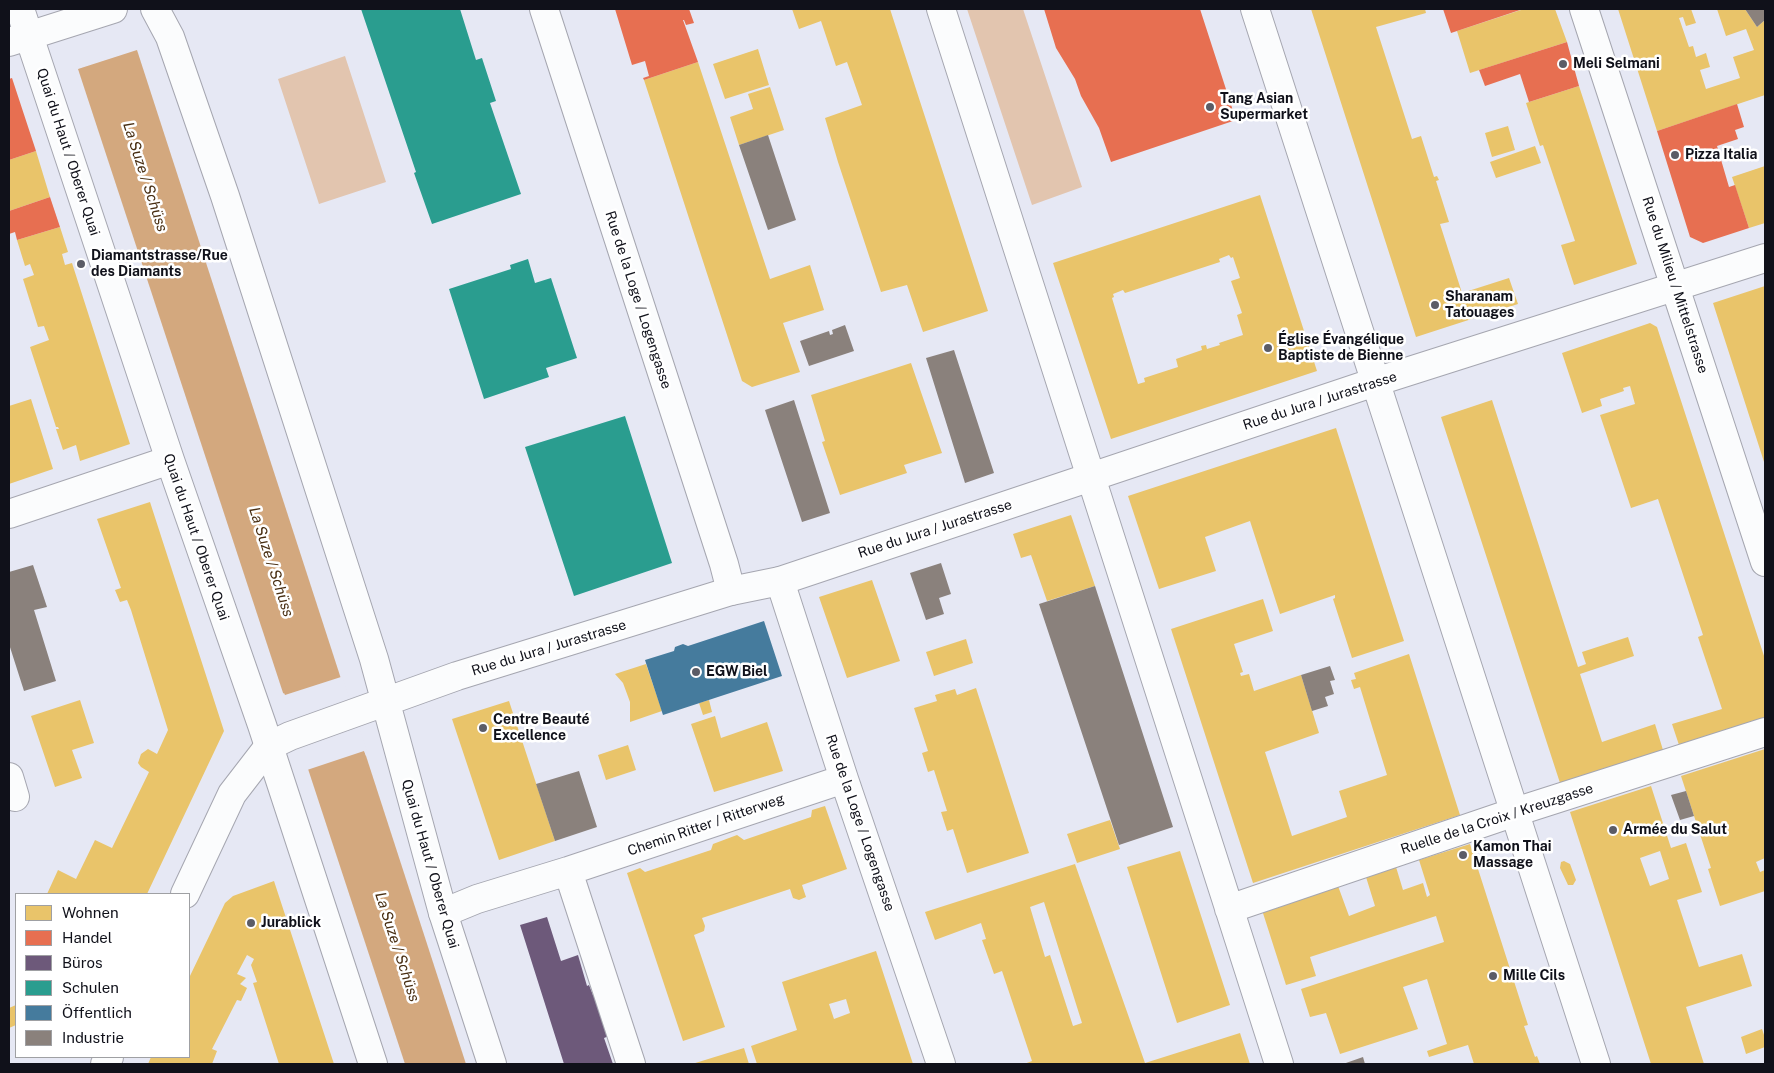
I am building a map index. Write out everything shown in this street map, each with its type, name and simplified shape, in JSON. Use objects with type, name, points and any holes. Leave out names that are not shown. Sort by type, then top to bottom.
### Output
[{"type":"street","name":"Quai du Haut / Oberer Quai","points":[[20,9],[170,460],[279,741],[373,1064]]},
{"type":"street","points":[[28,36],[113,9]]},
{"type":"street","name":"Quai du Haut / Oberer Quai","points":[[155,9],[170,37],[225,196],[371,650],[443,913],[492,1064]]},
{"type":"street","name":"Rue de la Loge / Logengasse","points":[[544,9],[732,591]]},
{"type":"street","points":[[941,9],[1039,320],[1092,477],[1279,1064]]},
{"type":"street","points":[[1254,9],[1596,1064]]},
{"type":"street","name":"Rue du Milieu / Mittelstrasse","points":[[1584,9],[1765,562]]},
{"type":"street","name":"Rue du Jura / Jurastrasse","points":[[279,741],[456,676],[732,591],[780,581],[1376,382],[1765,258]]},
{"type":"street","points":[[9,514],[170,460]]},
{"type":"street","name":"Rue de la Loge / Logengasse","points":[[780,581],[844,779],[941,1064]]},
{"type":"street","name":"Ruelle de la Croix / Kreuzgasse","points":[[1229,908],[1515,812],[1765,732]]},
{"type":"street","points":[[185,893],[232,794],[279,741]]},
{"type":"street","name":"Chemin Ritter / Ritterweg","points":[[443,913],[477,899],[568,871],[844,779]]},
{"type":"street","points":[[568,871],[632,1064]]},
{"type":"shaded area","points":[[967,9],[1023,9],[1082,187],[1032,205]]},
{"type":"shaded area","points":[[345,56],[386,182],[319,204],[278,79]]},
{"type":"water","name":"La Suze / Schüss","points":[[137,50],[466,1064],[405,1064],[78,69]]},
{"type":"pier","points":[[138,47],[137,49],[76,69],[78,66]]},
{"type":"pier","points":[[341,672],[368,753],[366,756],[364,751],[307,770],[309,776],[307,775],[281,695],[341,677]]},
{"type":"building: Wohnen","points":[[792,9],[890,9],[988,311],[923,332],[907,285],[881,292],[825,118],[862,105],[847,62],[836,66],[821,21],[799,29]]},
{"type":"building: Wohnen","points":[[1311,9],[1425,9],[1426,13],[1376,27],[1412,139],[1421,136],[1434,177],[1437,176],[1439,180],[1436,181],[1449,222],[1440,224],[1462,293],[1509,278],[1518,304],[1416,337]]},
{"type":"building: Wohnen","points":[[1524,9],[1555,9],[1567,42],[1470,73],[1457,31]]},
{"type":"building: Wohnen","points":[[1618,9],[1691,9],[1696,23],[1686,26],[1683,17],[1679,18],[1689,47],[1693,46],[1696,57],[1706,53],[1710,67],[1700,70],[1706,89],[1740,78],[1733,57],[1754,50],[1746,29],[1726,36],[1717,9],[1745,9],[1757,27],[1765,20],[1765,95],[1657,131]]},
{"type":"building: Wohnen","points":[[758,49],[769,85],[725,99],[713,64]]},
{"type":"building: Wohnen","points":[[698,62],[770,279],[810,265],[824,310],[783,323],[800,372],[752,387],[742,381],[644,80]]},
{"type":"building: Wohnen","points":[[1579,86],[1637,264],[1574,285],[1561,245],[1575,241],[1543,145],[1540,146],[1526,103]]},
{"type":"building: Wohnen","points":[[770,87],[784,130],[739,145],[730,117],[753,109],[748,94]]},
{"type":"building: Wohnen","points":[[1508,126],[1515,150],[1492,157],[1485,133]]},
{"type":"building: Wohnen","points":[[1535,146],[1541,163],[1496,178],[1490,162]]},
{"type":"building: Wohnen","points":[[36,151],[50,197],[9,211],[9,160]]},
{"type":"building: Wohnen","points":[[1765,166],[1765,223],[1749,228],[1732,177]]},
{"type":"building: Wohnen","points":[[1260,195],[1317,371],[1111,439],[1053,263]],"holes":[[[1229,255],[1231,258],[1233,257],[1240,278],[1231,281],[1242,313],[1237,315],[1243,335],[1207,349],[1206,345],[1201,346],[1202,350],[1176,359],[1178,367],[1144,378],[1145,382],[1138,384],[1112,298],[1114,297],[1113,294],[1123,290],[1125,293],[1220,262],[1219,259]]]},
{"type":"building: Wohnen","points":[[60,227],[68,252],[62,254],[65,265],[72,263],[130,444],[80,461],[76,445],[63,450],[56,429],[59,429],[56,427],[30,347],[49,340],[44,326],[38,327],[23,279],[34,275],[30,264],[25,266],[17,240]]},
{"type":"building: Wohnen","points":[[1765,286],[1765,465],[1713,303]]},
{"type":"building: Wohnen","points":[[1650,323],[1657,327],[1765,659],[1765,717],[1679,745],[1672,724],[1722,709],[1698,637],[1703,635],[1658,499],[1631,508],[1600,415],[1635,404],[1630,386],[1623,388],[1624,391],[1600,399],[1602,406],[1582,413],[1562,353]]},
{"type":"building: Wohnen","points":[[911,363],[942,453],[904,465],[907,473],[840,495],[822,442],[825,441],[811,395]]},
{"type":"building: Wohnen","points":[[31,399],[53,469],[9,484],[9,406]]},
{"type":"building: Wohnen","points":[[1492,400],[1578,667],[1586,664],[1582,652],[1628,637],[1634,656],[1580,674],[1602,742],[1655,724],[1663,750],[1560,783],[1441,417]]},
{"type":"building: Wohnen","points":[[1336,428],[1404,641],[1352,658],[1333,599],[1335,595],[1280,614],[1250,521],[1205,537],[1216,571],[1159,589],[1128,496]]},
{"type":"building: Wohnen","points":[[150,502],[224,731],[147,893],[47,893],[58,870],[76,879],[95,840],[112,848],[149,772],[138,763],[141,754],[148,749],[157,754],[168,730],[131,610],[127,600],[120,602],[115,590],[121,588],[97,519]]},
{"type":"building: Wohnen","points":[[1071,515],[1095,586],[1047,601],[1031,555],[1021,558],[1013,534]]},
{"type":"building: Wohnen","points":[[872,580],[900,661],[847,678],[819,597]]},
{"type":"building: Wohnen","points":[[1263,599],[1273,631],[1234,644],[1243,672],[1240,673],[1241,676],[1249,674],[1254,691],[1301,675],[1319,733],[1265,752],[1292,836],[1347,817],[1339,791],[1387,775],[1360,687],[1354,689],[1351,680],[1356,679],[1354,673],[1409,654],[1460,815],[1253,883],[1171,629]]},
{"type":"building: Wohnen","points":[[966,639],[973,663],[934,676],[926,652]]},
{"type":"building: Wohnen","points":[[646,664],[662,711],[630,722],[630,702],[623,683],[615,674]]},
{"type":"building: Wohnen","points":[[976,688],[1029,853],[967,873],[953,829],[947,831],[941,812],[947,811],[934,770],[928,772],[922,753],[928,751],[914,708],[937,701],[935,695],[955,689],[957,695]]},
{"type":"building: Wohnen","points":[[80,700],[94,743],[72,750],[82,778],[55,787],[31,716]]},
{"type":"building: Wohnen","points":[[709,700],[712,712],[703,715],[699,703]]},
{"type":"building: Wohnen","points":[[509,701],[555,841],[499,860],[452,719]]},
{"type":"building: Wohnen","points":[[715,716],[721,738],[767,722],[783,771],[714,792],[691,724]]},
{"type":"building: Wohnen","points":[[628,745],[636,770],[606,780],[598,755]]},
{"type":"building: Wohnen","points":[[1765,749],[1765,858],[1756,862],[1760,872],[1765,870],[1765,891],[1720,906],[1708,869],[1711,868],[1681,776]]},
{"type":"building: Wohnen","points":[[1651,786],[1671,848],[1686,843],[1702,892],[1677,900],[1699,967],[1742,954],[1752,986],[1686,1007],[1704,1064],[1651,1064],[1570,812]],"holes":[[[1660,851],[1669,879],[1650,886],[1640,858]]]},
{"type":"building: Wohnen","points":[[825,806],[847,869],[802,885],[806,897],[799,900],[793,898],[790,889],[702,918],[705,926],[704,931],[694,935],[725,1027],[683,1041],[627,873],[640,868],[645,872],[711,850],[713,844],[737,835],[744,840],[811,817],[812,810]]},
{"type":"building: Wohnen","points":[[1110,820],[1120,849],[1077,863],[1067,834]]},
{"type":"building: Wohnen","points":[[1470,844],[1528,1025],[1524,1026],[1535,1057],[1537,1056],[1540,1064],[1474,1064],[1468,1045],[1429,1057],[1427,1051],[1447,1044],[1427,979],[1403,987],[1418,1029],[1340,1054],[1326,1013],[1310,1017],[1301,989],[1444,942],[1436,916],[1310,957],[1316,976],[1286,985],[1262,910],[1338,886],[1349,916],[1375,906],[1366,877],[1396,867],[1403,890],[1423,883],[1427,897],[1430,895],[1419,860]]},
{"type":"building: Wohnen","points":[[1180,851],[1230,1005],[1177,1023],[1127,867]]},
{"type":"building: Wohnen","points":[[1564,861],[1570,864],[1576,880],[1573,885],[1568,885],[1560,868],[1561,862]]},
{"type":"building: Wohnen","points":[[1075,864],[1145,1063],[1240,1033],[1250,1064],[1024,1064],[1032,1061],[1002,971],[994,974],[982,940],[986,939],[981,923],[935,940],[925,912]],"holes":[[[1044,902],[1082,1023],[1073,1026],[1050,955],[1045,957],[1030,907]]]},
{"type":"building: Wohnen","points":[[274,881],[334,1064],[279,1064],[253,983],[257,982],[251,965],[254,959],[247,955],[237,974],[246,978],[240,984],[247,988],[241,1001],[237,1000],[212,1049],[217,1051],[212,1064],[148,1064],[151,1058],[190,1058],[190,976],[225,903],[233,896]]},
{"type":"building: Wohnen","points":[[876,951],[913,1064],[757,1064],[751,1046],[797,1030],[782,982]],"holes":[[[846,999],[850,1013],[834,1019],[829,1004]]]},
{"type":"building: Wohnen","points":[[15,1005],[15,1025],[9,1028],[9,1008]]},
{"type":"building: Wohnen","points":[[1762,1029],[1765,1047],[1746,1054],[1741,1037]]},
{"type":"building: Wohnen","points":[[744,1048],[749,1064],[692,1064]]},
{"type":"building: Handel","points":[[615,9],[689,9],[694,23],[686,25],[683,20],[698,62],[644,80],[643,78],[649,76],[645,61],[632,65]]},
{"type":"building: Handel","points":[[1044,9],[1200,9],[1236,120],[1111,162],[1099,128],[1081,96],[1075,79],[1056,48]]},
{"type":"building: Handel","points":[[1443,9],[1523,9],[1451,33]]},
{"type":"building: Handel","points":[[1567,42],[1579,86],[1529,102],[1520,74],[1485,86],[1479,70]]},
{"type":"building: Handel","points":[[12,78],[36,151],[9,160],[9,79]]},
{"type":"building: Handel","points":[[1737,104],[1744,127],[1735,130],[1738,139],[1717,146],[1729,187],[1735,185],[1749,228],[1703,243],[1690,237],[1657,131]]},
{"type":"building: Handel","points":[[50,197],[60,227],[17,240],[15,232],[9,234],[9,211]]},
{"type":"building: Büros","points":[[547,917],[561,961],[578,955],[587,986],[589,985],[593,995],[596,995],[609,1036],[604,1038],[613,1064],[564,1064],[520,925]]},
{"type":"building: Schulen","points":[[361,9],[460,9],[476,60],[482,58],[496,101],[490,103],[521,194],[432,224]]},
{"type":"building: Schulen","points":[[528,259],[535,283],[551,278],[577,358],[546,368],[549,377],[484,399],[449,289],[511,269],[510,265]]},
{"type":"building: Schulen","points":[[625,416],[672,563],[574,596],[525,447]]},
{"type":"building: Öffentlich","points":[[764,621],[782,676],[663,715],[645,660],[674,651],[675,647],[683,644],[688,646]]},
{"type":"building: Industrie","points":[[1745,9],[1765,9],[1765,20],[1757,27]]},
{"type":"building: Industrie","points":[[768,135],[796,220],[768,230],[739,145]]},
{"type":"building: Industrie","points":[[845,325],[854,351],[809,366],[800,341],[829,331],[830,335],[833,334],[832,330]]},
{"type":"building: Industrie","points":[[954,350],[994,473],[965,483],[926,358]]},
{"type":"building: Industrie","points":[[794,400],[830,513],[802,522],[765,410]]},
{"type":"building: Industrie","points":[[941,563],[951,594],[939,598],[944,614],[926,620],[910,573]]},
{"type":"building: Industrie","points":[[33,565],[47,607],[34,610],[56,681],[24,691],[9,644],[9,572]]},
{"type":"building: Industrie","points":[[1095,586],[1173,827],[1119,845],[1039,604]]},
{"type":"building: Industrie","points":[[1330,666],[1335,680],[1330,681],[1334,694],[1325,697],[1328,706],[1312,711],[1301,675]]},
{"type":"building: Industrie","points":[[579,771],[597,827],[555,841],[536,784]]},
{"type":"building: Industrie","points":[[1686,791],[1694,816],[1680,820],[1671,795]]},
{"type":"building: Industrie","points":[[1363,1057],[1365,1064],[1343,1064]]},
{"type":"place","name":"Meli Selmani","points":[[1563,64]]},
{"type":"place","name":"Tang Asian Supermarket","points":[[1210,107]]},
{"type":"place","name":"Pizza Italia","points":[[1675,155]]},
{"type":"place","name":"Diamantstrasse/Rue des Diamants","points":[[81,264]]},
{"type":"place","name":"Sharanam Tatouages","points":[[1435,305]]},
{"type":"place","name":"Église Évangélique Baptiste de Bienne","points":[[1268,348]]},
{"type":"place","name":"EGW Biel","points":[[696,672]]},
{"type":"place","name":"Centre Beauté Excellence","points":[[483,728]]},
{"type":"place","name":"Armée du Salut","points":[[1613,830]]},
{"type":"place","name":"Kamon Thai Massage","points":[[1463,855]]},
{"type":"place","name":"Jurablick","points":[[251,923]]},
{"type":"place","name":"Mille Cils","points":[[1493,976]]}]
